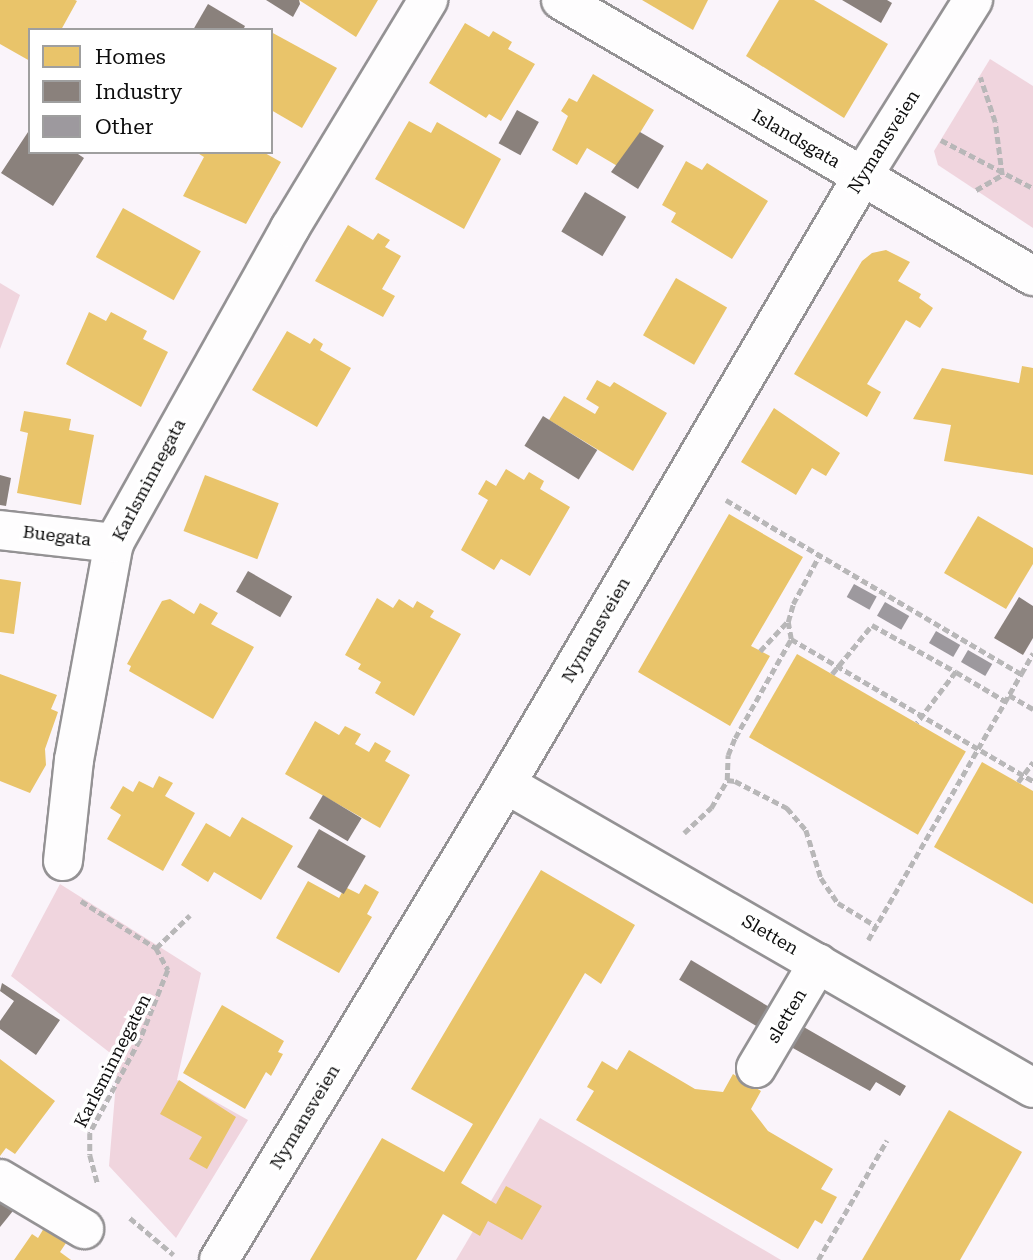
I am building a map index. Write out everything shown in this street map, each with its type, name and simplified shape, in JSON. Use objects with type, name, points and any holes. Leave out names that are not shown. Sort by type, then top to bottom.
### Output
[{"type":"street","name":"Karlsminnegata","points":[[63,861],[74,760],[114,543],[289,228],[428,0]]},
{"type":"street","name":"Islandsgata","points":[[561,0],[1033,276]]},
{"type":"street","name":"Nymansveien","points":[[219,1260],[506,784],[862,177],[973,0]]},
{"type":"street","name":"Buegata","points":[[0,530],[114,543]]},
{"type":"street","name":"Sletten","points":[[506,784],[1033,1088]]},
{"type":"street","name":"sletten","points":[[756,1068],[818,963]]},
{"type":"street","points":[[0,1179],[84,1229]]},
{"type":"path","points":[[977,66],[995,122],[1003,175]]},
{"type":"path","points":[[934,136],[1003,175],[1033,188]]},
{"type":"path","points":[[951,228],[973,192],[1003,175]]},
{"type":"path","points":[[716,494],[1021,674]]},
{"type":"path","points":[[760,651],[788,622],[819,556]]},
{"type":"path","points":[[680,837],[711,808],[727,780],[728,755],[735,738],[791,639],[788,622]]},
{"type":"path","points":[[832,674],[872,625],[1005,701]]},
{"type":"path","points":[[791,639],[1033,781]]},
{"type":"path","points":[[865,945],[976,748],[1033,654]]},
{"type":"path","points":[[917,723],[956,672]]},
{"type":"path","points":[[1009,695],[1033,709]]},
{"type":"path","points":[[1018,782],[1033,762]]},
{"type":"path","points":[[727,780],[787,808],[806,830],[821,878],[838,903],[876,926]]},
{"type":"path","points":[[63,861],[71,892],[156,948],[190,915]]},
{"type":"path","name":"Karlsminnegaten","points":[[101,1193],[90,1155],[90,1133],[140,1040],[168,970],[156,948]]},
{"type":"path","points":[[818,1260],[887,1140]]},
{"type":"path","points":[[119,1208],[175,1256]]},
{"type":"shaded area","points":[[990,59],[1033,86],[1033,228],[938,165],[934,151]]},
{"type":"shaded area","points":[[0,283],[20,295],[0,349]]},
{"type":"shaded area","points":[[60,884],[201,973],[177,1080],[248,1120],[176,1238],[109,1166],[118,1059],[11,976]]},
{"type":"shaded area","points":[[540,1118],[781,1260],[456,1260]]},
{"type":"building: Homes","points":[[0,0],[77,1],[62,28],[28,28],[28,60],[0,44]]},
{"type":"building: Homes","points":[[299,0],[378,0],[356,37]]},
{"type":"building: Homes","points":[[642,0],[708,0],[693,30]]},
{"type":"building: Homes","points":[[779,0],[814,0],[888,44],[844,118],[746,56]]},
{"type":"building: Homes","points":[[465,23],[489,37],[493,31],[512,42],[508,49],[535,64],[501,121],[489,114],[486,118],[429,83]]},
{"type":"building: Homes","points":[[273,33],[337,68],[302,128],[273,111]]},
{"type":"building: Homes","points":[[593,74],[654,110],[619,167],[587,148],[577,165],[552,150],[568,116],[561,111],[569,98],[577,102]]},
{"type":"building: Homes","points":[[409,121],[431,133],[437,122],[501,159],[464,229],[375,179]]},
{"type":"building: Homes","points":[[199,154],[267,154],[281,162],[246,224],[183,196],[204,157]]},
{"type":"building: Homes","points":[[686,161],[702,170],[707,163],[768,201],[732,259],[671,222],[676,213],[662,205]]},
{"type":"building: Homes","points":[[123,208],[201,251],[174,300],[96,257]]},
{"type":"building: Homes","points":[[348,225],[373,240],[378,233],[390,240],[385,247],[401,256],[382,289],[395,296],[383,317],[315,281]]},
{"type":"building: Homes","points":[[886,250],[910,262],[898,281],[921,294],[919,298],[933,308],[920,328],[906,320],[867,384],[881,392],[867,417],[794,374],[862,261],[872,253]]},
{"type":"building: Homes","points":[[676,278],[727,308],[694,365],[643,335]]},
{"type":"building: Homes","points":[[89,312],[106,321],[111,312],[147,331],[143,339],[168,352],[141,407],[66,364]]},
{"type":"building: Homes","points":[[287,331],[310,344],[314,338],[323,344],[320,350],[351,368],[317,427],[252,390]]},
{"type":"building: Homes","points":[[1022,366],[1033,368],[1033,475],[944,461],[951,425],[913,419],[942,368],[1019,383]]},
{"type":"building: Homes","points":[[597,380],[610,387],[614,382],[667,413],[633,471],[549,420],[564,396],[595,414],[599,407],[586,399]]},
{"type":"building: Homes","points":[[774,408],[840,453],[826,476],[812,468],[796,495],[741,462]]},
{"type":"building: Homes","points":[[24,411],[71,419],[69,430],[94,435],[81,505],[17,493],[28,433],[20,431]]},
{"type":"building: Homes","points":[[506,469],[524,480],[529,472],[544,481],[540,489],[570,507],[530,576],[501,559],[494,570],[461,550],[488,500],[478,494],[486,480],[496,486]]},
{"type":"building: Homes","points":[[205,475],[279,503],[257,559],[183,531]]},
{"type":"building: Homes","points":[[729,514],[803,557],[751,646],[770,656],[730,726],[638,672]]},
{"type":"building: Homes","points":[[978,516],[1033,548],[1033,564],[1006,609],[944,573]]},
{"type":"building: Homes","points":[[0,579],[21,582],[14,634],[0,632]]},
{"type":"building: Homes","points":[[377,598],[393,608],[399,599],[413,608],[417,601],[434,611],[430,617],[461,634],[414,716],[375,693],[381,682],[358,669],[361,664],[345,655]]},
{"type":"building: Homes","points":[[170,599],[194,614],[200,603],[218,613],[211,624],[254,647],[213,719],[129,671],[131,666],[127,664],[162,601]]},
{"type":"building: Homes","points":[[797,654],[966,752],[918,835],[749,737]]},
{"type":"building: Homes","points":[[0,674],[57,695],[51,709],[58,712],[45,749],[46,765],[30,793],[0,781]]},
{"type":"building: Homes","points":[[315,721],[339,735],[345,726],[361,734],[355,744],[369,752],[375,742],[391,751],[385,761],[410,775],[380,828],[285,774]]},
{"type":"building: Homes","points":[[982,762],[1033,791],[1033,904],[934,847]]},
{"type":"building: Homes","points":[[159,776],[173,783],[165,796],[195,813],[163,871],[107,839],[121,815],[110,808],[123,786],[133,792],[139,781],[153,788]]},
{"type":"building: Homes","points":[[242,817],[293,846],[261,900],[214,872],[208,882],[181,865],[206,823],[230,837]]},
{"type":"building: Homes","points":[[541,870],[635,925],[601,984],[585,973],[461,1183],[496,1204],[506,1186],[542,1206],[522,1240],[488,1221],[480,1236],[443,1214],[416,1260],[310,1260],[382,1138],[444,1172],[473,1124],[411,1089]]},
{"type":"building: Homes","points":[[308,881],[339,898],[345,887],[359,894],[365,884],[379,892],[367,914],[372,917],[339,973],[276,938]]},
{"type":"building: Homes","points":[[222,1005],[284,1041],[278,1052],[283,1054],[271,1076],[266,1072],[245,1109],[183,1073]]},
{"type":"building: Homes","points":[[629,1050],[695,1089],[723,1092],[733,1074],[761,1091],[751,1109],[768,1131],[833,1169],[821,1189],[837,1197],[822,1224],[815,1220],[798,1249],[576,1120],[594,1091],[587,1087],[602,1061],[617,1070]]},
{"type":"building: Homes","points":[[0,1059],[55,1101],[15,1154],[6,1148],[0,1156]]},
{"type":"building: Homes","points":[[179,1080],[236,1117],[207,1169],[189,1159],[202,1137],[160,1114]]},
{"type":"building: Homes","points":[[949,1110],[1022,1152],[960,1260],[862,1260]]},
{"type":"building: Homes","points":[[44,1228],[66,1243],[60,1252],[71,1260],[14,1260],[32,1234],[38,1238]]},
{"type":"building: Industry","points":[[266,0],[299,0],[300,4],[293,17]]},
{"type":"building: Industry","points":[[842,0],[887,0],[892,3],[881,23]]},
{"type":"building: Industry","points":[[208,4],[245,26],[244,28],[194,28]]},
{"type":"building: Industry","points":[[517,110],[539,122],[520,155],[499,143]]},
{"type":"building: Industry","points":[[28,132],[28,154],[78,154],[84,158],[53,206],[1,173]]},
{"type":"building: Industry","points":[[640,132],[664,146],[638,189],[611,172]]},
{"type":"building: Industry","points":[[585,192],[626,217],[602,256],[561,231]]},
{"type":"building: Industry","points":[[543,416],[597,450],[579,480],[524,446]]},
{"type":"building: Industry","points":[[0,475],[11,478],[6,506],[0,505]]},
{"type":"building: Industry","points":[[248,571],[292,596],[280,617],[236,592]]},
{"type":"building: Industry","points":[[1019,597],[1033,606],[1033,638],[1023,655],[994,638]]},
{"type":"building: Industry","points":[[323,795],[362,818],[348,841],[309,818]]},
{"type":"building: Industry","points":[[319,829],[366,856],[344,894],[297,867]]},
{"type":"building: Industry","points":[[691,960],[769,1007],[757,1027],[679,980]]},
{"type":"building: Industry","points":[[2,983],[60,1020],[36,1055],[0,1029],[0,1021],[14,1001],[0,991]]},
{"type":"building: Industry","points":[[802,1026],[906,1086],[900,1096],[876,1082],[870,1091],[791,1047]]},
{"type":"building: Industry","points":[[0,1193],[17,1206],[0,1227]]},
{"type":"building: Other","points":[[854,584],[877,597],[869,610],[847,597]]},
{"type":"building: Other","points":[[885,602],[909,616],[901,630],[877,616]]},
{"type":"building: Other","points":[[936,631],[960,645],[953,657],[929,643]]},
{"type":"building: Other","points":[[968,650],[992,664],[985,676],[961,662]]}]
